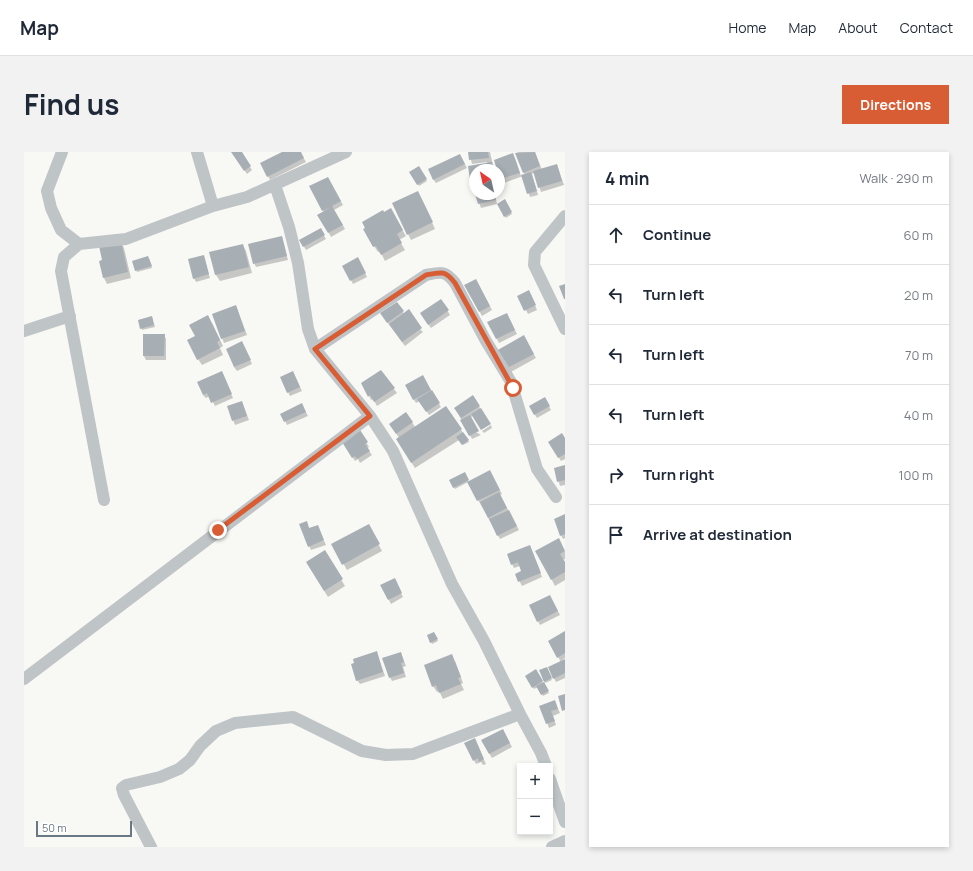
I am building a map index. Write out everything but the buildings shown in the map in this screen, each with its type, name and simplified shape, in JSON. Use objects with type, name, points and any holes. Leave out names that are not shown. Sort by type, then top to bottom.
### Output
[{"type":"street","points":[[62,152],[47,191],[51,208],[61,230],[79,244]]},
{"type":"street","points":[[197,152],[213,206]]},
{"type":"street","points":[[104,500],[61,271],[64,257],[79,244],[126,238],[213,206],[247,197],[346,152]]},
{"type":"street","points":[[275,185],[289,227],[298,263],[308,329],[315,349],[370,416],[393,451],[452,584],[484,641],[545,763]]},
{"type":"street","points":[[565,216],[535,252],[533,259],[565,329]]},
{"type":"street","points":[[315,349],[426,275],[441,272],[449,274],[510,382],[537,469],[556,497]]},
{"type":"street","points":[[24,331],[70,316]]},
{"type":"street","points":[[24,679],[370,416]]},
{"type":"street","points":[[151,847],[124,795],[122,788],[126,785],[160,777],[179,769],[190,760],[200,746],[216,731],[235,723],[293,717],[362,751],[386,755],[413,754],[520,714]]},
{"type":"street","points":[[553,788],[565,822]]},
{"type":"street","points":[[552,847],[565,841]]},
{"type":"route","points":[[218,530],[370,416],[315,349],[426,275],[441,272],[449,274],[513,388]]}]
